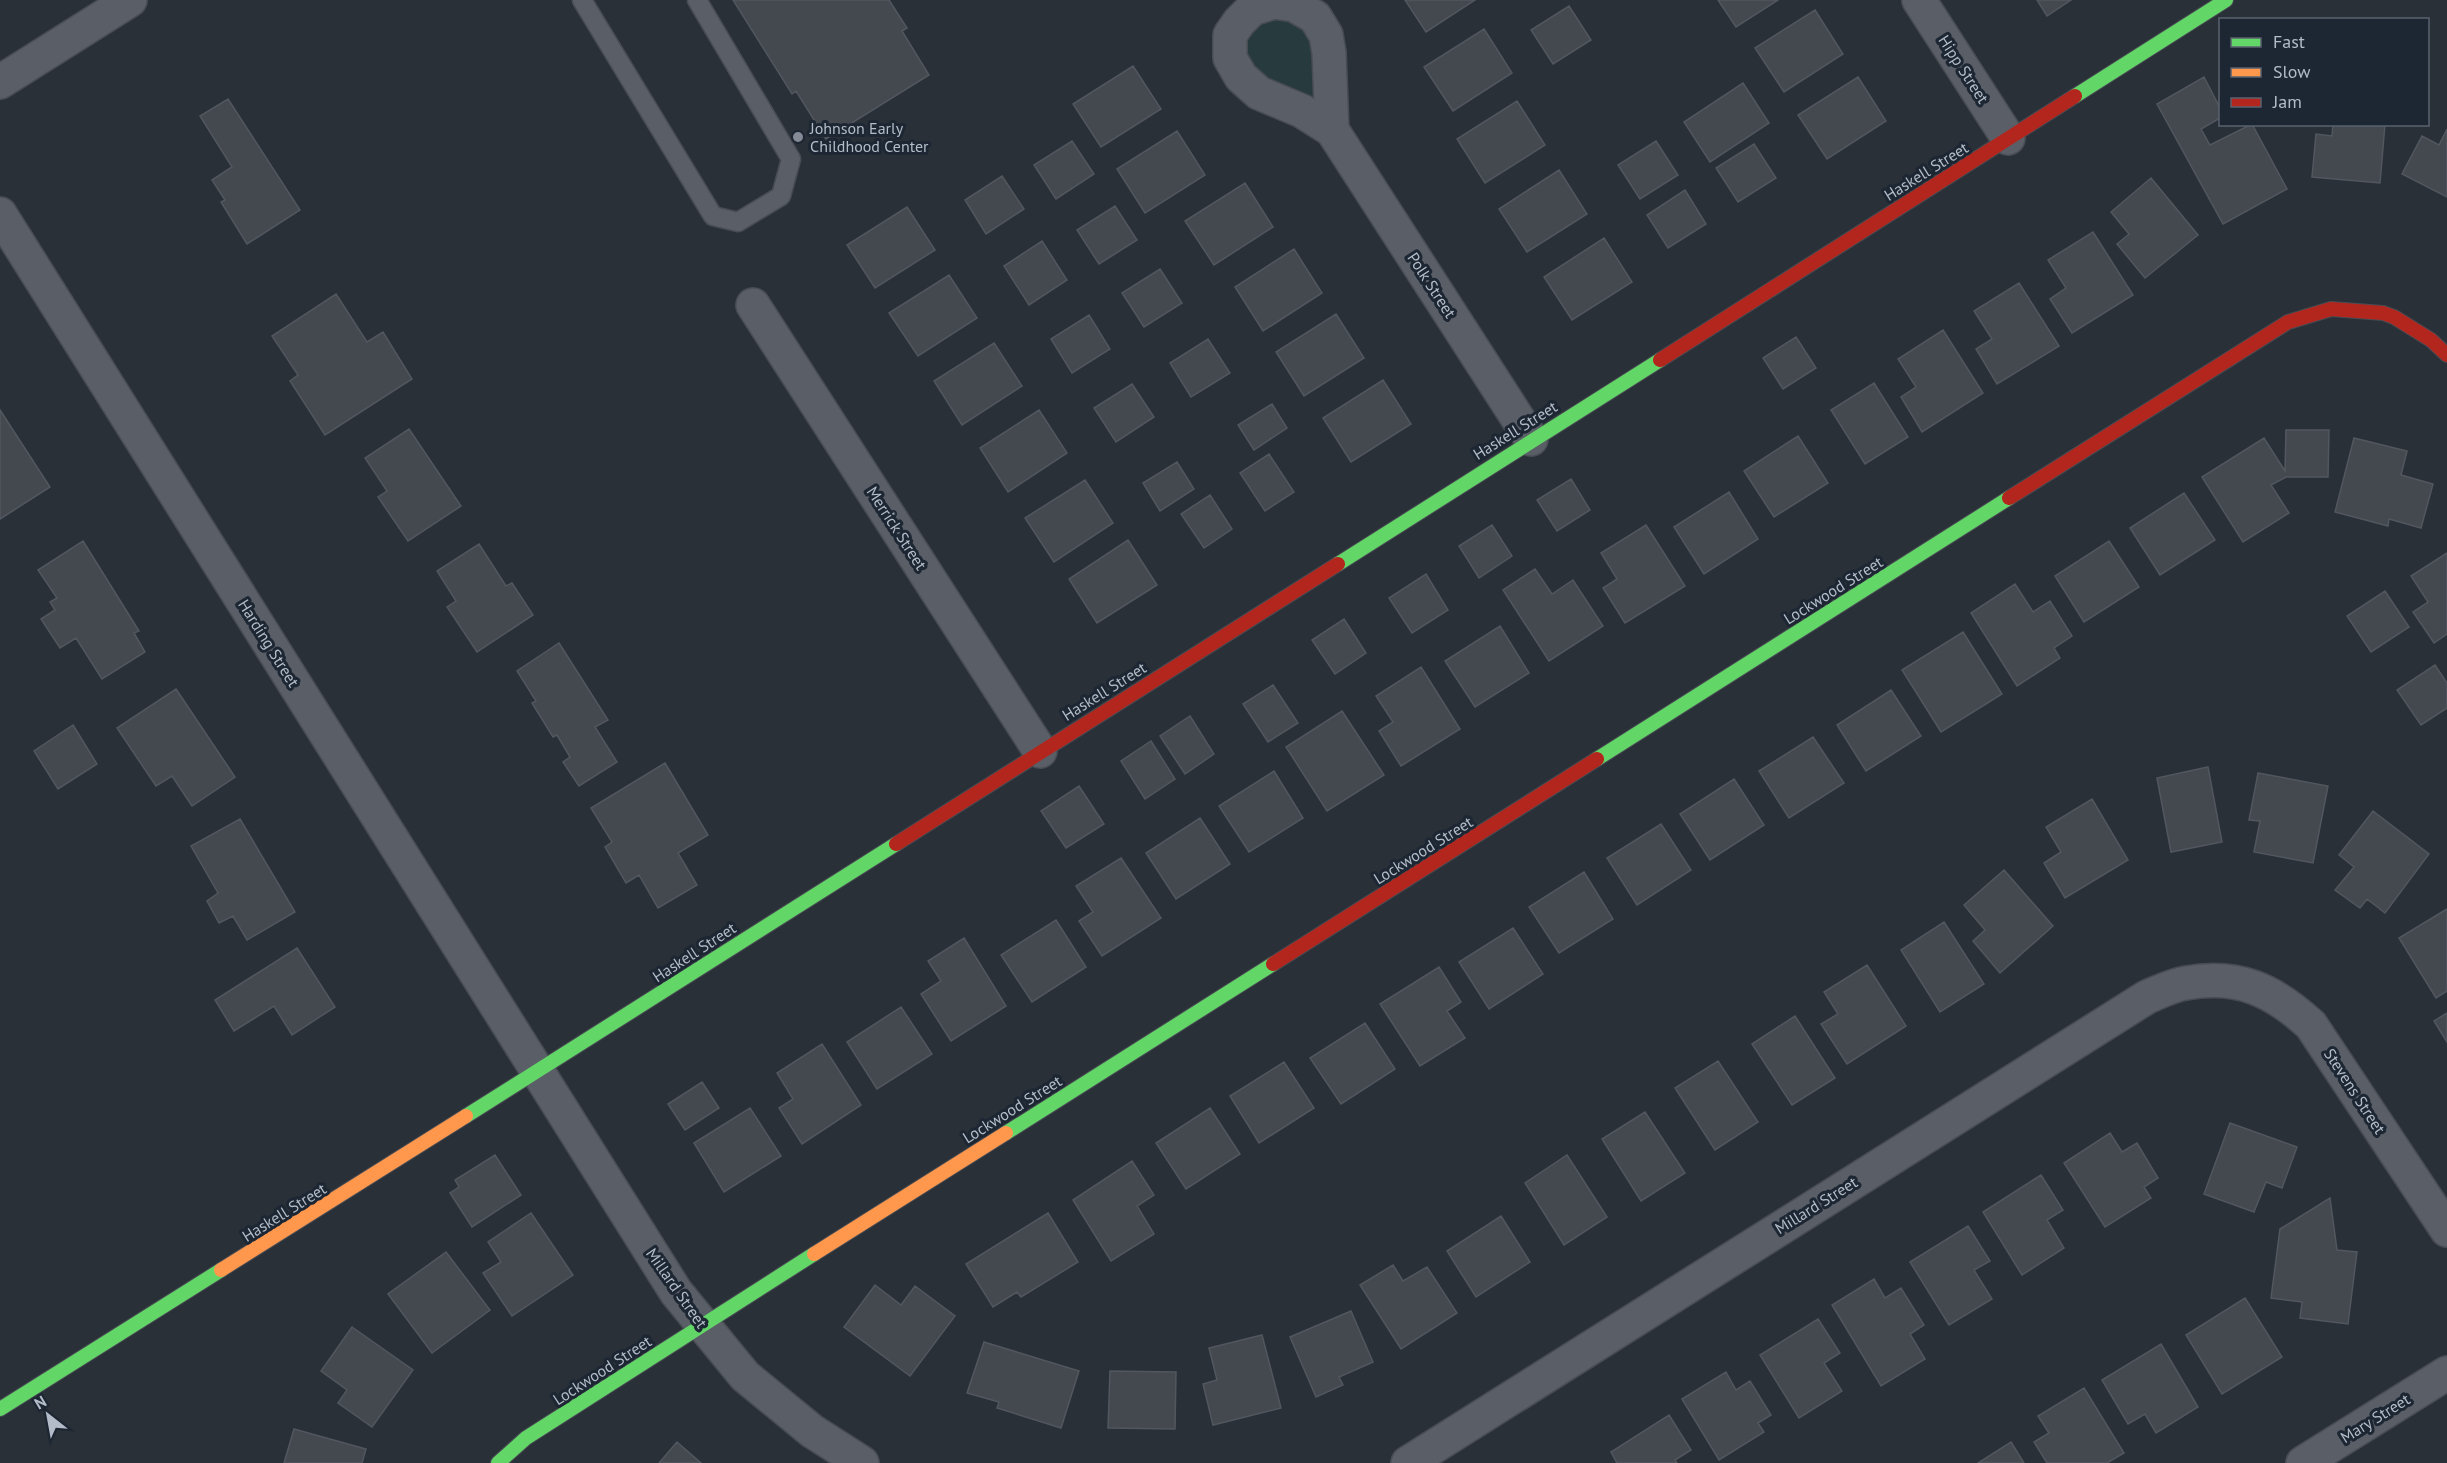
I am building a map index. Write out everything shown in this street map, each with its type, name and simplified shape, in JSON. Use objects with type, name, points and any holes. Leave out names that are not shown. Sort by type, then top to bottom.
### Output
[{"type":"street","points":[[0,82],[130,0]]},
{"type":"street","name":"Hipp Street","points":[[1919,0],[2008,138]]},
{"type":"street","name":"Haskell Street","points":[[0,1409],[537,1072],[2226,0]]},
{"type":"street","name":"Polk Street","points":[[1332,130],[1531,440]]},
{"type":"street","name":"Harding Street","points":[[0,214],[537,1072]]},
{"type":"street","name":"Merrick Street","points":[[753,305],[1040,751]]},
{"type":"street","name":"Lockwood Street","points":[[498,1463],[526,1438],[702,1325],[2288,322],[2331,309],[2383,313],[2394,317],[2431,340],[2447,355]]},
{"type":"street","name":"Millard Street","points":[[1408,1463],[2147,997],[2184,983],[2215,980],[2236,982]]},
{"type":"street","name":"Stevens Street","points":[[2236,982],[2268,992],[2288,1004],[2311,1025],[2447,1230]]},
{"type":"street","name":"Millard Street","points":[[537,1072],[676,1292],[702,1325],[745,1376],[812,1431],[862,1463]]},
{"type":"street","name":"Mary Street","points":[[2303,1463],[2447,1372]]},
{"type":"lane","points":[[582,0],[713,216],[738,222],[781,196],[791,159],[697,0]]},
{"type":"green space","points":[[1279,16],[1296,21],[1310,40],[1314,94],[1311,98],[1259,78],[1246,55],[1246,33],[1258,23]]},
{"type":"building","name":"Johnson Early Childhood Center","points":[[733,0],[889,0],[907,28],[902,31],[929,75],[826,139],[796,91],[792,94]]},
{"type":"building","points":[[1405,0],[1475,0],[1426,32]]},
{"type":"building","points":[[1718,0],[1778,0],[1736,27]]},
{"type":"building","points":[[2037,0],[2071,0],[2047,16]]},
{"type":"building","points":[[1569,6],[1591,40],[1553,64],[1531,30]]},
{"type":"building","points":[[1815,10],[1843,54],[1784,92],[1755,48]]},
{"type":"building","points":[[1484,29],[1512,73],[1453,111],[1424,67]]},
{"type":"building","points":[[1133,66],[1161,109],[1101,147],[1073,104]]},
{"type":"building","points":[[1858,77],[1886,121],[1827,159],[1798,115]]},
{"type":"building","points":[[2204,77],[2219,106],[2219,119],[2201,129],[2210,145],[2248,126],[2253,126],[2287,189],[2223,224],[2157,104]]},
{"type":"building","points":[[1743,83],[1769,123],[1710,162],[1684,122]]},
{"type":"building","points":[[228,99],[300,210],[247,244],[221,202],[225,200],[212,180],[232,167],[200,116]]},
{"type":"building","points":[[1517,101],[1545,145],[1485,183],[1457,139]]},
{"type":"building","points":[[2333,126],[2385,126],[2380,183],[2312,177],[2316,134],[2332,136]]},
{"type":"building","points":[[2447,129],[2447,197],[2402,174],[2422,136],[2439,145]]},
{"type":"building","points":[[1177,131],[1205,175],[1145,213],[1117,169]]},
{"type":"building","points":[[1072,141],[1094,174],[1056,199],[1034,165]]},
{"type":"building","points":[[1656,141],[1678,175],[1640,199],[1618,165]]},
{"type":"building","points":[[1754,144],[1776,178],[1738,202],[1716,168]]},
{"type":"building","points":[[1559,170],[1587,214],[1527,252],[1499,209]]},
{"type":"building","points":[[1002,176],[1024,209],[986,234],[965,200]]},
{"type":"building","points":[[2151,178],[2198,235],[2145,278],[2117,244],[2129,234],[2111,212]]},
{"type":"building","points":[[1245,183],[1273,227],[1214,265],[1185,221]]},
{"type":"building","points":[[1685,190],[1706,224],[1668,248],[1647,215]]},
{"type":"building","points":[[1115,206],[1137,240],[1099,264],[1077,230]]},
{"type":"building","points":[[907,207],[935,250],[875,288],[847,245]]},
{"type":"building","points":[[2093,232],[2133,295],[2072,333],[2050,299],[2066,288],[2048,260]]},
{"type":"building","points":[[1604,238],[1632,282],[1572,320],[1544,277]]},
{"type":"building","points":[[1042,241],[1067,280],[1029,305],[1004,266]]},
{"type":"building","points":[[1294,249],[1322,293],[1263,331],[1235,287]]},
{"type":"building","points":[[1160,269],[1182,303],[1144,327],[1122,293]]},
{"type":"building","points":[[949,275],[977,318],[918,356],[889,313]]},
{"type":"building","points":[[2019,283],[2059,346],[1997,384],[1976,349],[1992,339],[1974,311]]},
{"type":"building","points":[[336,294],[367,342],[383,332],[412,379],[325,435],[290,381],[298,375],[272,336]]},
{"type":"building","points":[[1336,314],[1364,358],[1304,396],[1276,352]]},
{"type":"building","points":[[1089,315],[1110,349],[1072,373],[1051,339]]},
{"type":"building","points":[[1943,330],[1983,393],[1922,432],[1901,397],[1916,387],[1898,359]]},
{"type":"building","points":[[1796,337],[1816,368],[1783,389],[1763,358]]},
{"type":"building","points":[[1208,339],[1230,373],[1191,397],[1170,363]]},
{"type":"building","points":[[994,343],[1022,386],[962,425],[934,381]]},
{"type":"building","points":[[1383,380],[1411,424],[1351,462],[1323,418]]},
{"type":"building","points":[[1874,383],[1908,437],[1865,464],[1831,410]]},
{"type":"building","points":[[1132,384],[1154,417],[1116,442],[1094,408]]},
{"type":"building","points":[[1272,404],[1287,428],[1254,450],[1238,425]]},
{"type":"building","points":[[0,410],[50,487],[0,519]]},
{"type":"building","points":[[1039,410],[1067,453],[1008,492],[980,448]]},
{"type":"building","points":[[409,429],[461,506],[408,541],[378,497],[387,491],[365,458]]},
{"type":"building","points":[[2286,430],[2329,430],[2328,477],[2286,477],[2271,485],[2289,513],[2243,542],[2202,477],[2264,438],[2285,471]]},
{"type":"building","points":[[1798,436],[1828,483],[1774,517],[1744,471]]},
{"type":"building","points":[[2354,438],[2407,451],[2401,475],[2433,484],[2421,528],[2389,519],[2388,526],[2335,512]]},
{"type":"building","points":[[1269,454],[1294,492],[1265,511],[1240,473]]},
{"type":"building","points":[[1177,462],[1194,489],[1160,511],[1143,483]]},
{"type":"building","points":[[1571,479],[1590,510],[1557,531],[1537,500]]},
{"type":"building","points":[[1085,480],[1113,523],[1054,562],[1025,518]]},
{"type":"building","points":[[1729,492],[1758,539],[1704,574],[1674,527]]},
{"type":"building","points":[[2184,493],[2215,540],[2160,575],[2130,528]]},
{"type":"building","points":[[1210,495],[1232,529],[1204,548],[1181,514]]},
{"type":"building","points":[[1492,525],[1512,556],[1479,578],[1459,546]]},
{"type":"building","points":[[1646,525],[1685,586],[1625,623],[1603,588],[1617,579],[1601,553]]},
{"type":"building","points":[[1128,540],[1157,585],[1097,623],[1069,579]]},
{"type":"building","points":[[83,541],[139,631],[134,633],[145,652],[102,679],[76,638],[60,648],[41,619],[55,610],[50,602],[57,598],[38,570]]},
{"type":"building","points":[[2109,541],[2139,587],[2084,622],[2055,576]]},
{"type":"building","points":[[479,544],[506,586],[512,583],[533,615],[477,652],[447,607],[456,601],[437,571]]},
{"type":"building","points":[[2447,553],[2447,634],[2434,643],[2413,612],[2428,602],[2411,576]]},
{"type":"building","points":[[1535,569],[1552,594],[1573,580],[1603,626],[1549,661],[1503,590]]},
{"type":"building","points":[[1426,574],[1448,610],[1412,633],[1389,598]]},
{"type":"building","points":[[2015,584],[2033,612],[2050,601],[2072,636],[2054,648],[2060,658],[2017,686],[1971,613]]},
{"type":"building","points":[[2385,591],[2409,627],[2371,652],[2347,616]]},
{"type":"building","points":[[1344,619],[1366,653],[1335,674],[1312,640]]},
{"type":"building","points":[[1500,626],[1529,673],[1475,707],[1445,661]]},
{"type":"building","points":[[1963,632],[2002,694],[1941,732],[1902,670]]},
{"type":"building","points":[[559,643],[608,720],[595,727],[617,762],[579,786],[563,762],[570,757],[557,735],[553,737],[532,703],[536,701],[517,671]]},
{"type":"building","points":[[2435,665],[2447,683],[2447,708],[2421,725],[2397,690]]},
{"type":"building","points":[[1421,667],[1460,729],[1401,766],[1379,731],[1393,722],[1376,696]]},
{"type":"building","points":[[1273,685],[1298,723],[1268,742],[1243,704]]},
{"type":"building","points":[[176,689],[235,777],[192,806],[172,776],[156,786],[117,728]]},
{"type":"building","points":[[1891,690],[1921,736],[1866,771],[1837,725]]},
{"type":"building","points":[[1342,711],[1384,775],[1327,811],[1286,747]]},
{"type":"building","points":[[1190,716],[1214,754],[1185,774],[1160,736]]},
{"type":"building","points":[[73,725],[97,764],[58,789],[34,751]]},
{"type":"building","points":[[1813,737],[1844,783],[1789,818],[1759,771]]},
{"type":"building","points":[[1151,741],[1175,779],[1145,799],[1121,761]]},
{"type":"building","points":[[665,763],[708,835],[678,853],[697,885],[658,908],[639,875],[626,883],[605,847],[612,842],[591,808]]},
{"type":"building","points":[[2208,767],[2222,842],[2171,852],[2157,778]]},
{"type":"building","points":[[1274,771],[1303,818],[1249,852],[1219,806]]},
{"type":"building","points":[[2258,773],[2328,786],[2313,863],[2254,852],[2260,821],[2249,820]]},
{"type":"building","points":[[1734,779],[1764,825],[1710,860],[1680,814]]},
{"type":"building","points":[[1079,786],[1104,824],[1066,848],[1041,811]]},
{"type":"building","points":[[2092,799],[2128,860],[2065,898],[2044,863],[2061,852],[2046,827]]},
{"type":"building","points":[[2373,811],[2429,854],[2385,913],[2367,899],[2360,908],[2335,890],[2354,867],[2339,855]]},
{"type":"building","points":[[1200,818],[1230,864],[1176,899],[1146,853]]},
{"type":"building","points":[[240,819],[295,912],[247,940],[233,916],[219,923],[207,901],[218,893],[191,846]]},
{"type":"building","points":[[1661,824],[1691,870],[1637,905],[1607,858]]},
{"type":"building","points":[[1121,858],[1161,918],[1102,956],[1079,921],[1093,912],[1076,886]]},
{"type":"building","points":[[2004,870],[2053,926],[2000,973],[1973,941],[1985,930],[1964,905]]},
{"type":"building","points":[[1584,872],[1613,919],[1559,953],[1529,907]]},
{"type":"building","points":[[2447,909],[2447,991],[2436,998],[2399,938]]},
{"type":"building","points":[[1056,920],[1086,967],[1032,1002],[1001,955]]},
{"type":"building","points":[[1944,922],[1984,984],[1940,1012],[1901,950]]},
{"type":"building","points":[[1513,928],[1543,974],[1489,1009],[1459,962]]},
{"type":"building","points":[[964,938],[1006,1006],[951,1041],[921,994],[941,981],[928,961]]},
{"type":"building","points":[[297,948],[335,1007],[292,1035],[274,1006],[234,1031],[215,1000]]},
{"type":"building","points":[[1867,965],[1906,1026],[1847,1064],[1821,1024],[1838,1014],[1824,992]]},
{"type":"building","points":[[1439,967],[1461,1002],[1447,1011],[1465,1038],[1420,1066],[1380,1004]]},
{"type":"building","points":[[901,1007],[932,1054],[877,1089],[847,1042]]},
{"type":"building","points":[[2447,1013],[2447,1042],[2434,1021]]},
{"type":"building","points":[[1795,1016],[1835,1078],[1792,1105],[1752,1044]]},
{"type":"building","points":[[1365,1023],[1395,1069],[1341,1104],[1310,1058]]},
{"type":"building","points":[[822,1044],[861,1105],[802,1144],[779,1108],[793,1099],[777,1073]]},
{"type":"building","points":[[1718,1061],[1758,1122],[1715,1150],[1675,1088]]},
{"type":"building","points":[[1284,1062],[1314,1108],[1259,1143],[1230,1096]]},
{"type":"building","points":[[702,1082],[719,1108],[685,1130],[668,1104]]},
{"type":"building","points":[[750,1108],[781,1156],[724,1192],[694,1143]]},
{"type":"building","points":[[1210,1108],[1240,1154],[1186,1189],[1156,1143]]},
{"type":"building","points":[[1645,1112],[1685,1173],[1641,1201],[1602,1139]]},
{"type":"building","points":[[2230,1123],[2297,1147],[2282,1188],[2266,1182],[2254,1212],[2204,1194]]},
{"type":"building","points":[[2110,1133],[2122,1152],[2137,1143],[2158,1178],[2144,1187],[2151,1198],[2105,1227],[2064,1163]]},
{"type":"building","points":[[495,1155],[521,1195],[472,1227],[450,1193],[459,1187],[455,1180]]},
{"type":"building","points":[[1567,1155],[1607,1217],[1564,1245],[1525,1183]]},
{"type":"building","points":[[1132,1161],[1154,1195],[1137,1206],[1154,1234],[1111,1261],[1073,1200]]},
{"type":"building","points":[[2041,1175],[2063,1210],[2047,1220],[2064,1248],[2022,1275],[1983,1212]]},
{"type":"building","points":[[2330,1198],[2337,1250],[2357,1252],[2348,1324],[2300,1318],[2302,1302],[2271,1298],[2280,1229]]},
{"type":"building","points":[[531,1213],[573,1275],[512,1316],[483,1273],[501,1262],[488,1242]]},
{"type":"building","points":[[1048,1213],[1078,1262],[1021,1297],[1017,1292],[993,1307],[966,1264]]},
{"type":"building","points":[[1501,1216],[1530,1262],[1476,1297],[1447,1251]]},
{"type":"building","points":[[1968,1226],[1990,1261],[1974,1270],[1992,1299],[1949,1325],[1910,1262]]},
{"type":"building","points":[[446,1252],[490,1310],[432,1353],[388,1294]]},
{"type":"building","points":[[1393,1265],[1403,1281],[1427,1267],[1457,1313],[1401,1349],[1360,1285]]},
{"type":"building","points":[[1874,1279],[1885,1298],[1901,1288],[1924,1325],[1910,1334],[1925,1359],[1881,1386],[1832,1305]]},
{"type":"building","points":[[875,1285],[901,1305],[915,1286],[955,1316],[910,1376],[844,1327]]},
{"type":"building","points":[[2245,1298],[2282,1357],[2222,1394],[2186,1335]]},
{"type":"building","points":[[1351,1311],[1373,1362],[1339,1377],[1343,1385],[1316,1397],[1290,1337]]},
{"type":"building","points":[[1818,1319],[1840,1353],[1824,1363],[1842,1391],[1799,1418],[1760,1355]]},
{"type":"building","points":[[352,1327],[413,1370],[372,1427],[338,1403],[347,1390],[321,1371]]},
{"type":"building","points":[[1262,1335],[1281,1408],[1213,1425],[1203,1384],[1217,1380],[1209,1348]]},
{"type":"building","points":[[984,1342],[1079,1371],[1061,1428],[997,1408],[999,1402],[967,1393]]},
{"type":"building","points":[[2161,1344],[2198,1407],[2156,1433],[2145,1414],[2128,1424],[2102,1380]]},
{"type":"building","points":[[1110,1371],[1176,1372],[1175,1429],[1108,1428]]},
{"type":"building","points":[[1726,1372],[1736,1390],[1750,1381],[1771,1415],[1758,1423],[1764,1432],[1719,1460],[1682,1399]]},
{"type":"building","points":[[2084,1388],[2124,1453],[2107,1463],[2047,1463],[2034,1442],[2049,1433],[2038,1416]]},
{"type":"building","points":[[1669,1415],[1691,1450],[1675,1460],[1677,1463],[1617,1463],[1611,1452]]},
{"type":"building","points":[[294,1429],[366,1449],[362,1463],[284,1463]]},
{"type":"building","points":[[677,1442],[701,1463],[659,1463]]},
{"type":"building","points":[[2011,1442],[2024,1463],[1978,1463]]},
{"type":"traffic: fast","points":[[2075,96],[2226,0]]},
{"type":"traffic: fast","points":[[1338,564],[1660,360]]},
{"type":"traffic: fast","points":[[1597,759],[2009,498]]},
{"type":"traffic: fast","points":[[466,1116],[896,844]]},
{"type":"traffic: fast","points":[[1006,1133],[1273,964]]},
{"type":"traffic: fast","points":[[498,1463],[526,1438],[814,1254]]},
{"type":"traffic: fast","points":[[0,1409],[221,1270]]},
{"type":"traffic: slow","points":[[221,1270],[466,1116]]},
{"type":"traffic: slow","points":[[814,1254],[1006,1133]]},
{"type":"traffic: jam","points":[[1660,360],[2075,96]]},
{"type":"traffic: jam","points":[[2009,498],[2288,322],[2331,309],[2383,313],[2394,317],[2431,340],[2447,355]]},
{"type":"traffic: jam","points":[[896,844],[1338,564]]},
{"type":"traffic: jam","points":[[1273,964],[1597,759]]},
{"type":"place","name":"Johnson Early Childhood Center","points":[[798,137]]}]
